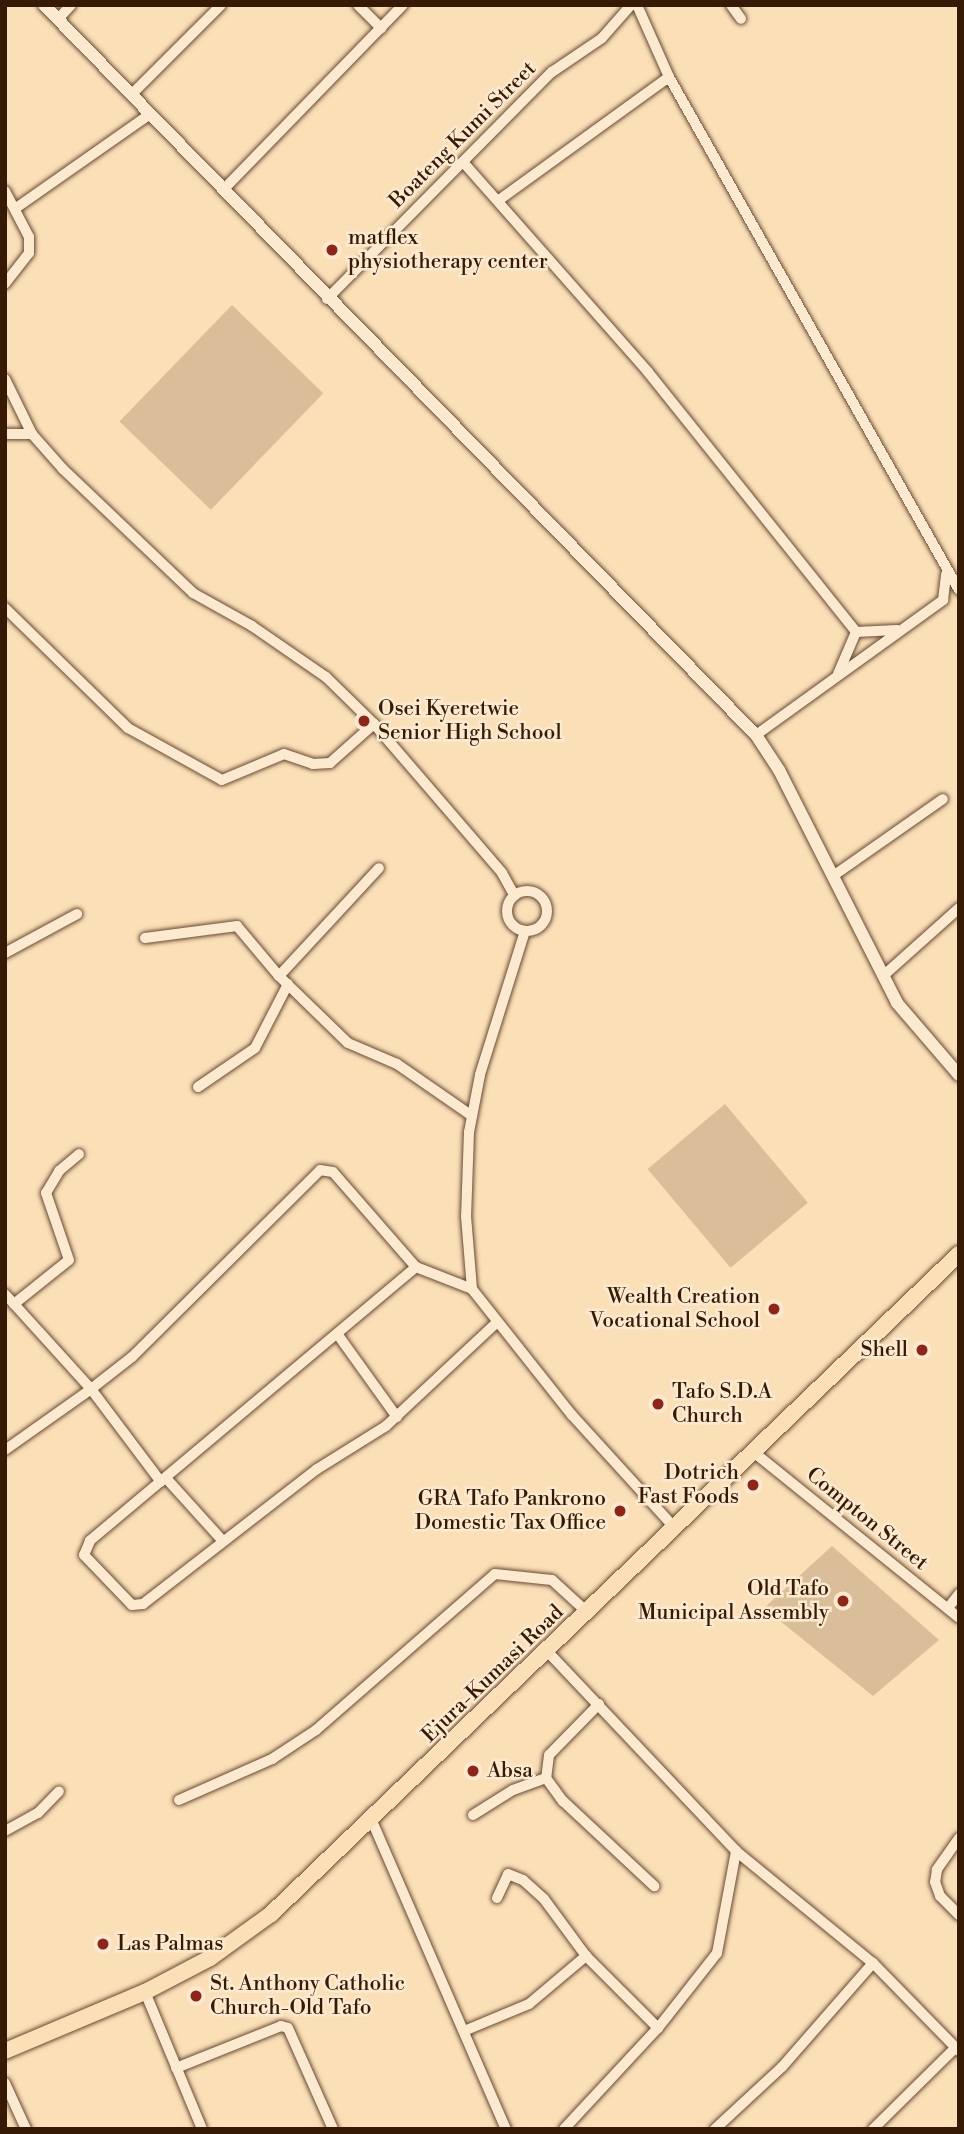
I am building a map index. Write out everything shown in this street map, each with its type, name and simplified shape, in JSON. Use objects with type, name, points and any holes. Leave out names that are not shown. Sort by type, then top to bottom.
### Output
[{"type":"main road","name":"Ejura-Kumasi Road","points":[[5,2051],[145,1992],[243,1937],[372,1821],[751,1450],[958,1256]]},
{"type":"street","points":[[44,5],[327,299],[756,736],[779,770],[909,1023],[959,1075]]},
{"type":"street","points":[[58,19],[71,5]]},
{"type":"street","points":[[131,95],[221,5]]},
{"type":"street","points":[[358,5],[381,28]]},
{"type":"street","points":[[223,190],[403,5]]},
{"type":"street","name":"Boateng Kumi Street","points":[[327,299],[552,72],[602,38],[631,5]]},
{"type":"street","points":[[637,5],[669,76],[811,333],[904,487],[946,574],[959,590]]},
{"type":"street","points":[[731,5],[741,19]]},
{"type":"street","points":[[499,200],[669,76]]},
{"type":"street","points":[[16,208],[150,114]]},
{"type":"street","points":[[463,162],[648,372],[856,632]]},
{"type":"street","points":[[5,191],[29,237],[29,254],[5,284]]},
{"type":"street","points":[[5,379],[32,434],[193,593],[288,649],[326,677],[374,724],[502,873],[515,896],[509,917],[525,931]]},
{"type":"street","points":[[5,434],[32,434]]},
{"type":"street","points":[[756,736],[943,600],[946,574]]},
{"type":"street","points":[[5,608],[128,728],[222,780],[284,754],[313,764],[330,762],[374,724]]},
{"type":"street","points":[[856,632],[899,630]]},
{"type":"street","points":[[837,676],[856,632]]},
{"type":"street","points":[[833,876],[943,799]]},
{"type":"street","points":[[279,976],[379,868]]},
{"type":"street","points":[[515,896],[536,893],[547,906],[544,922],[525,931],[480,1075],[472,1116],[466,1216],[472,1289],[495,1324],[674,1527]]},
{"type":"street","points":[[883,976],[959,908]]},
{"type":"street","points":[[5,953],[77,914]]},
{"type":"street","points":[[145,938],[237,926],[279,976],[348,1043],[397,1064],[472,1116]]},
{"type":"street","points":[[198,1087],[255,1048],[288,984]]},
{"type":"street","points":[[14,1304],[69,1260],[46,1193],[48,1184],[79,1154]]},
{"type":"street","points":[[5,1450],[132,1357],[320,1170],[333,1172],[416,1267],[472,1289]]},
{"type":"street","points":[[416,1267],[85,1548],[87,1559],[132,1605],[143,1604],[222,1540],[397,1416],[495,1324]]},
{"type":"street","points":[[5,1294],[91,1389],[163,1480],[222,1540]]},
{"type":"street","points":[[338,1335],[397,1416]]},
{"type":"street","name":"Compton Street","points":[[751,1450],[959,1618]]},
{"type":"street","points":[[179,1800],[272,1759],[316,1730],[495,1574],[552,1580],[587,1612]]},
{"type":"street","points":[[948,1608],[959,1594]]},
{"type":"street","points":[[547,1651],[736,1851],[873,1962],[957,2049],[873,2129]]},
{"type":"street","points":[[599,1704],[550,1755],[546,1778],[563,1801],[654,1886]]},
{"type":"street","points":[[473,1815],[513,1790],[546,1778]]},
{"type":"street","points":[[5,1830],[38,1813],[59,1791]]},
{"type":"street","points":[[372,1821],[506,2129]]},
{"type":"street","points":[[959,1838],[937,1870],[935,1882],[940,1896],[959,1915]]},
{"type":"street","points":[[571,2127],[658,2028],[717,1953],[736,1851]]},
{"type":"street","points":[[497,1898],[508,1874],[523,1880],[544,1899],[586,1956],[658,2028]]},
{"type":"street","points":[[464,2031],[529,2004],[586,1956]]},
{"type":"street","points":[[715,2129],[782,2067],[873,1962]]},
{"type":"street","points":[[145,1992],[202,2129]]},
{"type":"street","points":[[176,2068],[281,2026],[288,2028],[333,2129]]},
{"type":"street","points":[[5,2083],[26,2129]]},
{"type":"shaded area","points":[[232,305],[323,393],[211,510],[119,422]]},
{"type":"shaded area","points":[[725,1104],[808,1203],[731,1268],[648,1169]]},
{"type":"shaded area","points":[[832,1546],[939,1640],[873,1696],[764,1608]]},
{"type":"place","name":"matflex physiotherapy center","points":[[332,250]]},
{"type":"place","name":"Osei Kyeretwie Senior High School","points":[[364,721]]},
{"type":"place","name":"Wealth Creation Vocational School","points":[[774,1309]]},
{"type":"place","name":"Shell","points":[[922,1350]]},
{"type":"place","name":"Tafo S.D.A Church","points":[[658,1404]]},
{"type":"place","name":"Dotrich Fast Foods","points":[[753,1485]]},
{"type":"place","name":"GRA Tafo Pankrono Domestic Tax Office","points":[[620,1511]]},
{"type":"place","name":"Old Tafo Municipal Assembly","points":[[843,1601]]},
{"type":"place","name":"Absa","points":[[473,1771]]},
{"type":"place","name":"Las Palmas","points":[[103,1944]]},
{"type":"place","name":"St. Anthony Catholic Church-Old Tafo","points":[[196,1996]]}]
